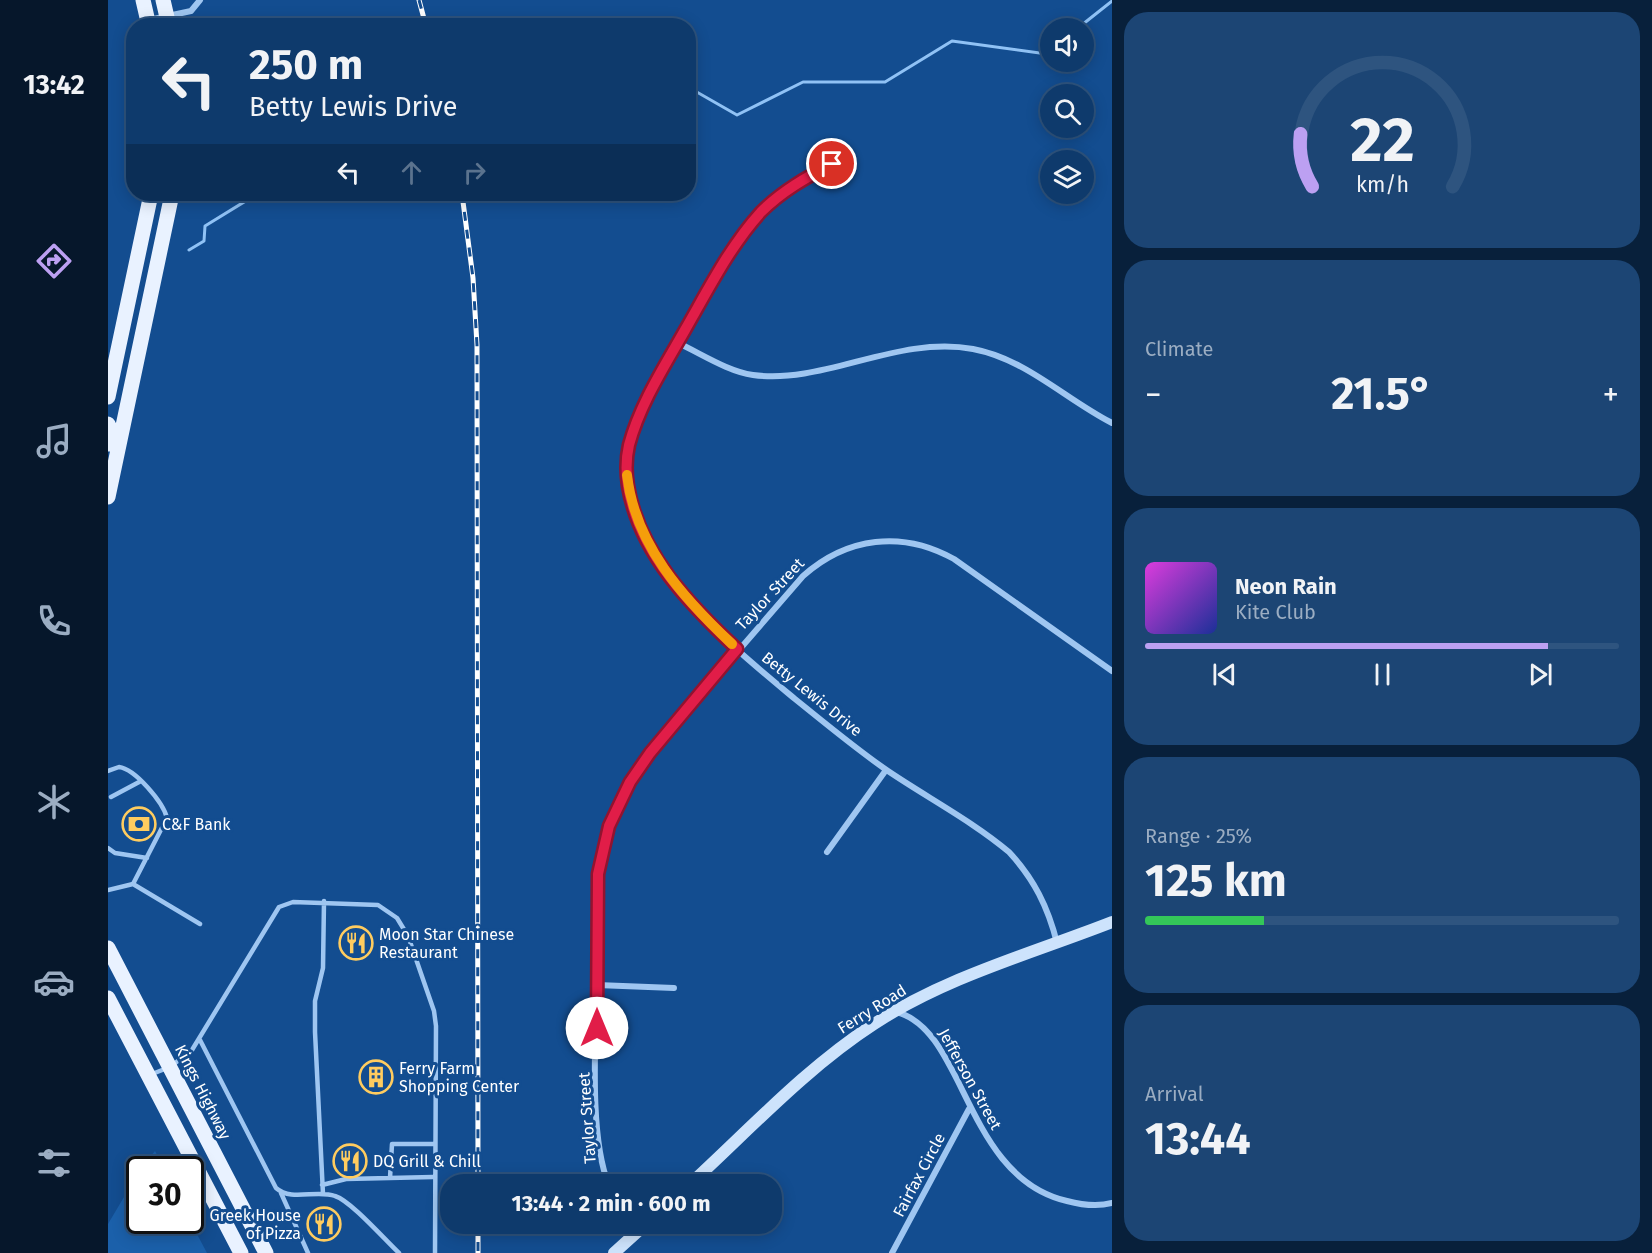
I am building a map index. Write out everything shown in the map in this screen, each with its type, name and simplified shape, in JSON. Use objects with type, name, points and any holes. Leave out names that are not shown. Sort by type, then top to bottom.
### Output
[{"type":"main road","points":[[143,0],[147,18]]},
{"type":"main road","points":[[163,0],[167,18]]},
{"type":"main road","points":[[108,397],[150,201]]},
{"type":"main road","points":[[109,487],[170,201]]},
{"type":"main road","points":[[108,424],[110,428],[108,444]]},
{"type":"main road","name":"Ferry Road","points":[[700,1174],[838,1050],[894,1011],[948,985],[1112,922]]},
{"type":"main road","name":"Kings Highway","points":[[108,948],[266,1253]]},
{"type":"main road","points":[[108,998],[241,1253]]},
{"type":"main road","points":[[614,1253],[632,1234]]},
{"type":"street","points":[[175,18],[191,11],[200,0]]},
{"type":"street","name":"Betty Lewis Drive","points":[[832,164],[794,184],[762,212],[743,234],[678,342],[636,424],[628,452],[628,487],[640,524],[664,568],[694,608],[737,649],[827,725],[886,770],[1009,852],[1024,868],[1044,902],[1058,943]]},
{"type":"street","points":[[678,342],[734,370],[772,377],[898,351],[952,346],[973,349],[1015,362],[1112,423]]},
{"type":"street","name":"Taylor Street","points":[[605,1174],[601,1161],[598,1132],[598,874],[609,826],[630,782],[650,753],[737,649],[816,564],[843,549],[860,544],[895,540],[926,546],[954,559],[1112,671]]},
{"type":"street","points":[[827,852],[886,770]]},
{"type":"street","points":[[597,985],[674,988]]},
{"type":"street","name":"Jefferson Street","points":[[894,1011],[915,1019],[933,1036],[969,1109],[998,1154],[1029,1183],[1055,1198],[1103,1206],[1112,1204]]},
{"type":"street","name":"Fairfax Circle","points":[[892,1253],[969,1109]]},
{"type":"lane","points":[[108,771],[119,766],[133,771],[162,806],[167,818],[133,884]]},
{"type":"lane","points":[[111,797],[141,781]]},
{"type":"lane","points":[[108,848],[115,853],[147,858]]},
{"type":"lane","points":[[108,890],[133,884],[200,924]]},
{"type":"lane","points":[[149,1075],[182,1060],[200,1040],[275,912],[293,902],[378,905],[397,918],[408,936],[434,1011],[436,1026],[433,1144],[435,1253]]},
{"type":"lane","points":[[322,1194],[315,1001],[323,968],[324,902]]},
{"type":"lane","points":[[200,1040],[276,1188],[287,1195],[322,1194],[342,1199],[399,1253]]},
{"type":"lane","points":[[390,1178],[392,1144],[433,1144]]},
{"type":"lane","points":[[322,1185],[346,1179],[433,1177]]},
{"type":"lane","points":[[281,1192],[308,1253]]},
{"type":"shaded area","points":[[126,1194],[126,1234],[197,1234],[207,1253],[108,1253],[108,1224]]},
{"type":"waterway","points":[[1091,18],[1112,1]]},
{"type":"waterway","points":[[696,92],[737,115],[803,82],[885,82],[952,41],[1040,53]]},
{"type":"waterway","points":[[189,250],[204,241],[205,226],[246,201]]},
{"type":"railway","points":[[419,0],[424,18]]},
{"type":"railway","points":[[463,201],[473,278],[477,345],[478,1174]]},
{"type":"railway","points":[[478,1234],[478,1253]]},
{"type":"slow traffic","points":[[627,475],[632,504],[652,549],[676,586],[694,608],[732,644]]},
{"type":"place","name":"C&F Bank","points":[[139,824]]},
{"type":"place","name":"Moon Star Chinese Restaurant","points":[[356,943]]},
{"type":"place","name":"Ferry Farm Shopping Center","points":[[376,1077]]},
{"type":"place","name":"DQ Grill & Chill","points":[[350,1161]]},
{"type":"place","name":"Greek House of Pizza","points":[[324,1224]]},
{"type":"route","points":[[597,1028],[598,874],[601,852],[609,826],[630,782],[650,753],[737,649],[694,608],[676,586],[652,549],[632,504],[628,487],[629,445],[646,400],[714,280],[743,234],[762,212],[794,184],[832,164]]}]
